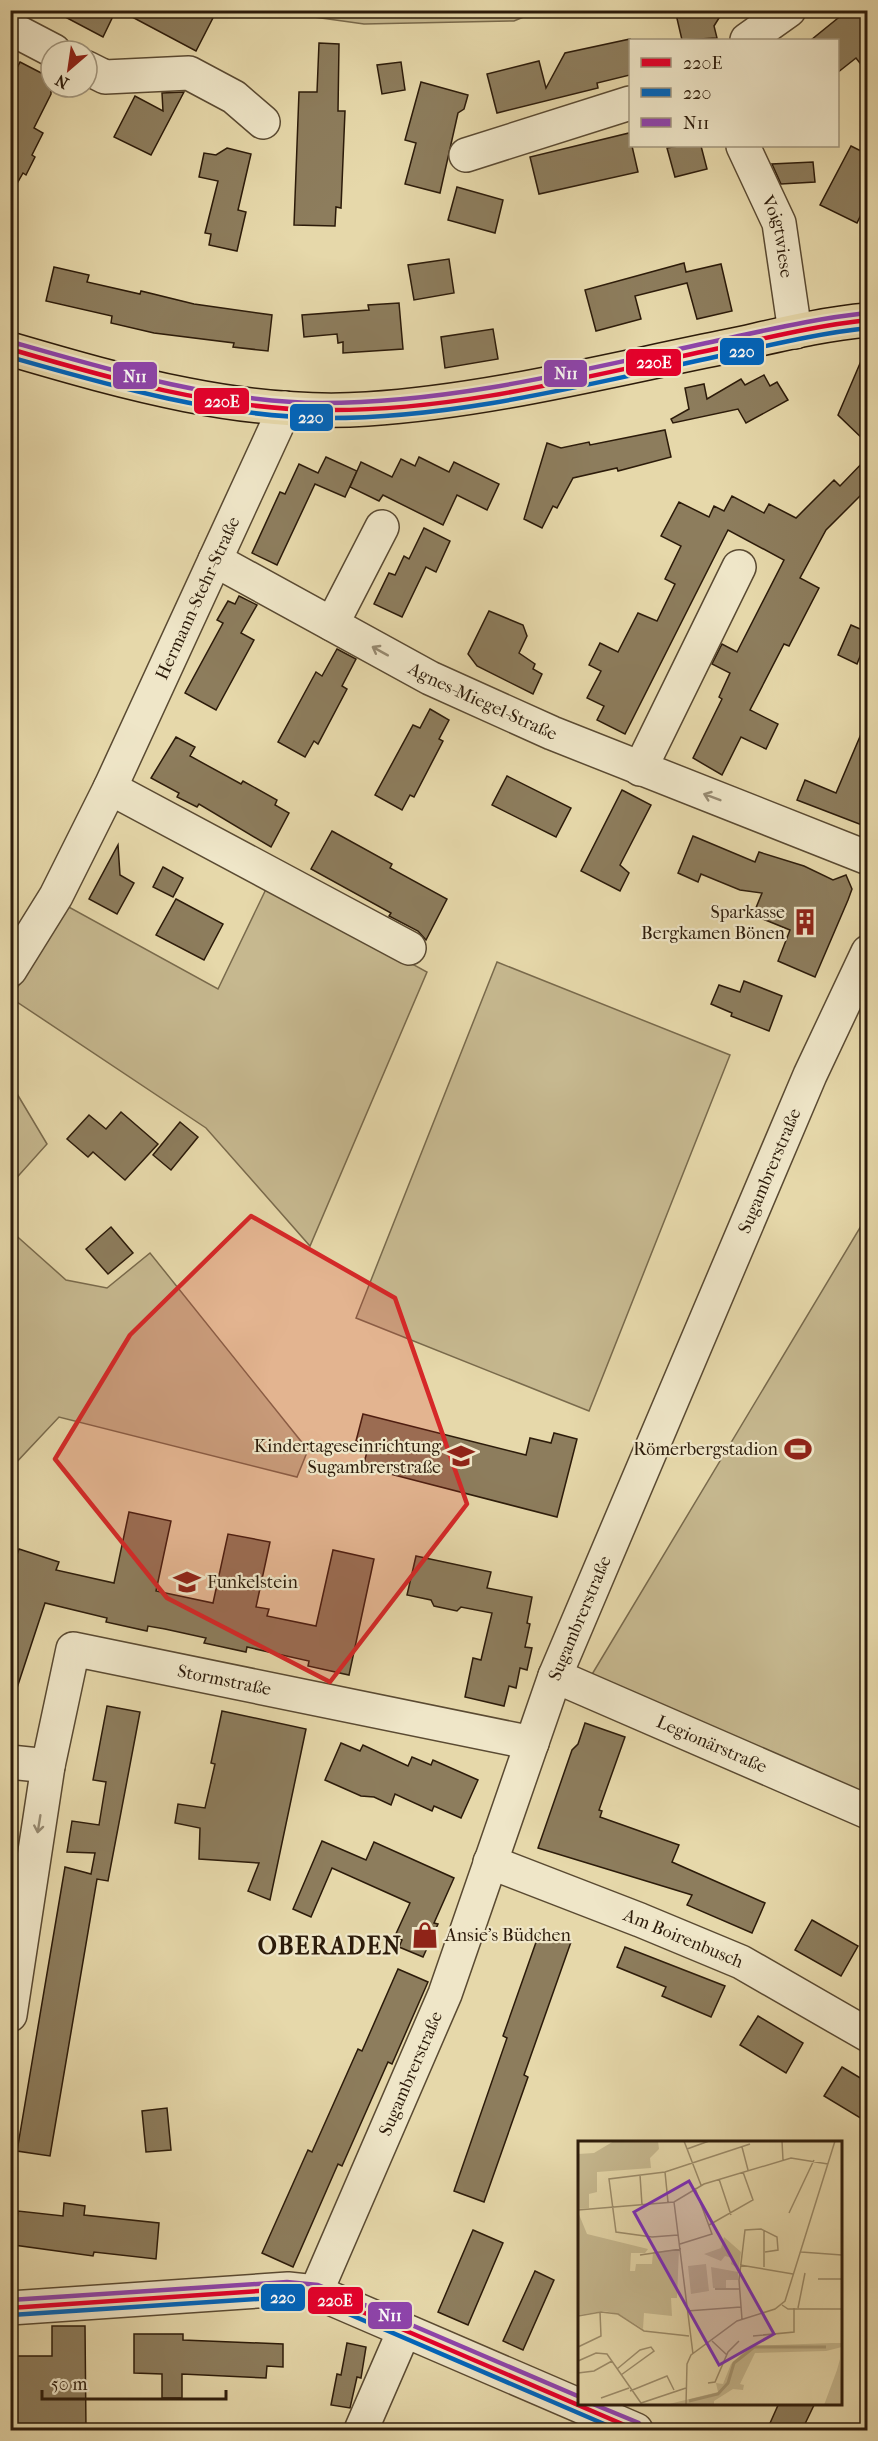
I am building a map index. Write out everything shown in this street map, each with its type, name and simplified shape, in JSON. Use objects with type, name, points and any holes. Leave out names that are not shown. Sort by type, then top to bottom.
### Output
[{"type":"main road","points":[[10,350],[187,396],[285,408],[365,409],[469,398],[795,332],[867,320]]},
{"type":"street","points":[[748,39],[789,10]]},
{"type":"street","points":[[10,28],[39,43]]},
{"type":"street","points":[[99,74],[105,77],[189,73],[234,97],[263,122]]},
{"type":"street","points":[[466,155],[629,103]]},
{"type":"street","name":"Voigtwiese","points":[[743,147],[779,223],[795,332]]},
{"type":"street","name":"Hermann-Stehr-Straße","points":[[10,970],[56,896],[110,788],[285,408]]},
{"type":"street","points":[[332,624],[382,527]]},
{"type":"street","name":"Agnes-Miegel-Straße","points":[[215,560],[430,678],[640,769],[867,858]]},
{"type":"street","points":[[640,769],[739,567]]},
{"type":"street","points":[[110,788],[409,948]]},
{"type":"street","name":"Sugambrerstraße","points":[[316,2292],[445,1994],[555,1676],[810,1076],[867,952]]},
{"type":"street","name":"Stormstraße","points":[[48,1766],[74,1649],[532,1743]]},
{"type":"street","name":"Legionärstraße","points":[[555,1676],[867,1812]]},
{"type":"street","points":[[10,1762],[48,1766],[10,2015]]},
{"type":"street","name":"Am Boirenbusch","points":[[490,1862],[741,1962],[867,2035]]},
{"type":"street","points":[[10,2308],[288,2289],[316,2292],[636,2430]]},
{"type":"street","points":[[361,2430],[404,2331]]},
{"type":"highlighted area","points":[[251,1216],[395,1298],[467,1504],[330,1682],[167,1598],[55,1459],[130,1335]]},
{"type":"shaded area","points":[[299,11],[538,11],[514,21],[364,24],[307,16]]},
{"type":"shaded area","points":[[268,885],[427,972],[310,1246],[206,1128],[11,998],[67,906],[218,989]]},
{"type":"shaded area","points":[[497,962],[730,1055],[589,1411],[356,1318]]},
{"type":"shaded area","points":[[10,1082],[47,1144],[11,1184],[10,1184]]},
{"type":"shaded area","name":"Römerbergstadion","points":[[867,1216],[867,1797],[588,1681]]},
{"type":"shaded area","points":[[11,1231],[66,1280],[107,1288],[150,1253],[308,1450],[297,1477],[59,1417],[11,1468]]},
{"type":"building","points":[[52,10],[116,10],[103,37]]},
{"type":"building","points":[[119,10],[217,10],[196,51]]},
{"type":"building","points":[[675,10],[724,10],[714,26],[717,38],[682,39]]},
{"type":"building","points":[[848,10],[867,10],[867,72],[856,58],[839,71],[839,39],[812,39]]},
{"type":"building","points":[[629,39],[629,75],[597,83],[598,88],[497,113],[487,74],[539,61],[546,88],[565,53]]},
{"type":"building","points":[[319,43],[339,44],[338,111],[345,111],[341,208],[336,207],[335,226],[294,225],[299,92],[317,92]]},
{"type":"building","points":[[20,62],[39,72],[39,99],[48,99],[34,128],[43,133],[32,155],[35,157],[26,175],[23,173],[10,196],[10,82]]},
{"type":"building","points":[[401,62],[405,90],[382,94],[377,65]]},
{"type":"building","points":[[421,82],[468,95],[464,109],[458,113],[440,193],[405,184],[416,143],[405,140]]},
{"type":"building","points":[[184,92],[151,155],[114,137],[135,96],[163,111],[162,93]]},
{"type":"building","points":[[629,133],[629,147],[632,147],[638,172],[539,194],[530,157]]},
{"type":"building","points":[[851,146],[867,154],[867,202],[857,223],[820,205]]},
{"type":"building","points":[[701,147],[707,169],[675,177],[667,148]]},
{"type":"building","points":[[227,148],[251,154],[238,210],[246,212],[237,251],[209,245],[211,234],[205,233],[218,181],[199,177],[204,153],[216,155]]},
{"type":"building","points":[[813,162],[815,182],[781,184],[772,164]]},
{"type":"building","points":[[457,187],[503,200],[495,233],[448,220]]},
{"type":"building","points":[[449,259],[454,293],[414,300],[408,265]]},
{"type":"building","points":[[684,263],[686,272],[721,264],[732,311],[697,319],[687,283],[635,296],[641,319],[596,331],[585,290]]},
{"type":"building","points":[[54,267],[89,275],[87,282],[140,294],[141,291],[194,304],[272,315],[268,351],[233,347],[234,343],[154,333],[111,323],[112,316],[46,301]]},
{"type":"building","points":[[399,303],[403,349],[343,353],[343,342],[338,343],[337,334],[304,337],[302,315],[369,310],[368,305]]},
{"type":"building","points":[[493,329],[498,359],[445,368],[441,337]]},
{"type":"building","points":[[867,347],[867,443],[838,415]]},
{"type":"building","points":[[764,375],[770,386],[777,382],[788,400],[746,423],[738,409],[673,423],[671,419],[689,409],[685,388],[704,384],[707,399],[741,379],[745,385]]},
{"type":"building","points":[[665,430],[671,457],[618,471],[617,468],[573,478],[557,508],[553,506],[542,528],[524,519],[547,443],[561,448],[589,442],[590,445]]},
{"type":"building","points":[[326,457],[357,471],[345,497],[315,484],[277,565],[252,553],[280,492],[285,494],[299,464],[318,473]]},
{"type":"building","points":[[419,457],[449,472],[454,462],[499,484],[487,510],[457,495],[443,525],[383,495],[379,501],[350,487],[361,462],[392,477],[401,459],[415,466]]},
{"type":"building","points":[[867,458],[867,489],[826,530],[800,578],[819,588],[789,646],[784,644],[750,710],[778,724],[766,749],[741,737],[722,775],[693,758],[722,699],[719,697],[730,673],[712,664],[722,644],[737,652],[784,560],[728,530],[625,734],[597,720],[604,706],[587,698],[601,671],[589,665],[600,643],[618,652],[638,613],[657,621],[675,584],[665,579],[681,546],[661,536],[679,502],[709,517],[714,506],[724,511],[732,496],[764,513],[769,504],[796,518],[834,480],[840,486]]},
{"type":"building","points":[[424,528],[450,541],[436,572],[426,567],[402,617],[374,604],[389,573],[395,575],[404,556],[409,559]]},
{"type":"building","points":[[239,596],[257,605],[241,633],[254,640],[216,710],[185,693],[223,623],[217,620],[228,601],[235,604]]},
{"type":"building","points":[[489,611],[523,625],[527,636],[519,653],[535,664],[533,669],[542,674],[533,694],[477,666],[468,654]]},
{"type":"building","points":[[851,625],[867,632],[867,639],[857,664],[838,655]]},
{"type":"building","points":[[337,649],[356,659],[342,686],[347,689],[318,744],[314,741],[305,757],[278,742],[316,672],[322,676]]},
{"type":"building","points":[[430,709],[449,720],[439,739],[443,741],[414,797],[410,795],[402,810],[375,795],[413,725],[420,728]]},
{"type":"building","points":[[867,720],[867,812],[862,825],[797,800],[805,780],[836,793]]},
{"type":"building","points":[[176,737],[195,747],[190,756],[241,784],[243,781],[277,800],[275,805],[289,813],[271,847],[199,804],[197,807],[177,797],[179,793],[151,778]]},
{"type":"building","points":[[507,776],[571,808],[556,837],[492,805]]},
{"type":"building","points":[[622,790],[651,805],[620,865],[629,873],[620,891],[581,871]]},
{"type":"building","points":[[332,831],[392,864],[390,868],[447,899],[426,940],[418,931],[389,916],[391,913],[311,869]]},
{"type":"building","name":"Sparkasse Bergkamen Bönen","points":[[693,836],[755,862],[759,852],[804,866],[833,880],[846,875],[852,889],[815,977],[778,961],[790,930],[753,915],[762,893],[740,890],[701,874],[698,882],[678,873]]},
{"type":"building","points":[[118,845],[120,875],[134,883],[117,914],[89,899]]},
{"type":"building","points":[[163,867],[183,878],[173,897],[153,887]]},
{"type":"building","points":[[176,899],[223,924],[204,960],[156,935]]},
{"type":"building","points":[[744,981],[782,996],[769,1031],[731,1016],[732,1013],[711,1004],[719,985],[740,992]]},
{"type":"building","points":[[121,1112],[158,1144],[125,1180],[93,1152],[88,1157],[67,1139],[89,1115],[106,1129]]},
{"type":"building","points":[[180,1122],[198,1137],[171,1170],[153,1155]]},
{"type":"building","points":[[111,1227],[133,1253],[108,1274],[86,1249]]},
{"type":"building","points":[[363,1414],[526,1455],[530,1438],[551,1443],[554,1433],[577,1439],[557,1517],[363,1467],[369,1444],[356,1441]]},
{"type":"building","points":[[129,1512],[171,1521],[156,1591],[213,1603],[228,1534],[270,1542],[256,1607],[269,1609],[267,1616],[316,1626],[333,1550],[374,1559],[349,1675],[308,1666],[309,1661],[247,1647],[246,1652],[204,1643],[206,1638],[165,1629],[148,1626],[147,1631],[106,1622],[107,1618],[45,1603],[14,1697],[10,1697],[10,1575],[19,1549],[59,1562],[56,1570],[114,1583]]},
{"type":"building","points":[[416,1556],[491,1572],[487,1588],[532,1597],[525,1647],[532,1648],[527,1670],[520,1668],[516,1688],[509,1686],[504,1706],[465,1697],[473,1658],[481,1660],[492,1613],[461,1607],[457,1611],[434,1606],[431,1600],[407,1595]]},
{"type":"building","points":[[107,1706],[140,1712],[108,1881],[97,1879],[50,2156],[17,2151],[65,1867],[91,1874],[95,1853],[67,1852],[72,1821],[99,1825],[106,1782],[93,1780]]},
{"type":"building","points":[[222,1711],[306,1729],[270,1900],[248,1891],[259,1863],[199,1859],[200,1828],[175,1823],[178,1804],[205,1808],[215,1764],[211,1763]]},
{"type":"building","points":[[585,1723],[625,1737],[599,1810],[602,1811],[600,1817],[679,1845],[672,1862],[765,1903],[752,1933],[687,1905],[692,1895],[538,1848],[572,1750],[578,1744]]},
{"type":"building","points":[[341,1743],[360,1751],[363,1745],[408,1766],[412,1757],[431,1765],[433,1760],[478,1780],[461,1818],[434,1806],[432,1811],[395,1794],[391,1805],[374,1797],[361,1796],[325,1780]]},
{"type":"building","points":[[322,1841],[366,1860],[374,1842],[454,1878],[434,1923],[438,1924],[423,1957],[399,1947],[402,1940],[395,1936],[410,1903],[332,1868],[311,1917],[293,1909]]},
{"type":"building","points":[[812,1920],[858,1946],[841,1976],[795,1950]]},
{"type":"building","points":[[540,1931],[571,1942],[524,2075],[528,2077],[484,2202],[454,2191],[507,2038],[503,2036]]},
{"type":"building","points":[[625,1947],[725,1986],[711,2017],[662,1996],[666,1987],[617,1967]]},
{"type":"building","points":[[398,1969],[428,1982],[392,2064],[388,2062],[342,2166],[338,2164],[293,2267],[262,2253],[308,2150],[312,2152],[358,2049],[362,2051]]},
{"type":"building","points":[[758,2016],[803,2043],[786,2073],[740,2045]]},
{"type":"building","points":[[842,2067],[867,2082],[867,2122],[824,2096]]},
{"type":"building","points":[[167,2108],[171,2150],[146,2152],[142,2111]]},
{"type":"building","points":[[64,2203],[85,2206],[84,2215],[159,2223],[156,2259],[94,2252],[93,2256],[14,2245],[18,2211],[63,2216]]},
{"type":"building","points":[[473,2230],[503,2243],[468,2325],[438,2312]]},
{"type":"building","points":[[535,2271],[554,2280],[523,2350],[503,2341]]},
{"type":"building","points":[[52,2326],[85,2326],[86,2430],[10,2430],[10,2356],[52,2356]]},
{"type":"building","points":[[134,2334],[183,2334],[183,2340],[283,2344],[283,2367],[267,2366],[266,2378],[182,2374],[182,2398],[162,2398],[162,2374],[134,2373]]},
{"type":"building","points":[[347,2343],[366,2347],[361,2378],[357,2377],[350,2408],[331,2405],[337,2374],[341,2375]]},
{"type":"building","points":[[778,2405],[814,2405],[802,2430],[767,2430]]},
{"type":"transit line","name":"N11","points":[[12,342],[127,374],[204,391],[243,397],[322,403],[424,397],[525,382],[796,324],[867,313]]},
{"type":"transit line","name":"220E","points":[[10,349],[125,381],[203,398],[282,408],[373,409],[424,405],[527,389],[798,331],[868,320]]},
{"type":"transit line","name":"220","points":[[10,357],[125,389],[242,412],[322,418],[373,417],[476,406],[527,397],[798,339],[868,328]]},
{"type":"transit line","name":"N11","points":[[10,2300],[287,2282],[318,2285],[578,2396]]},
{"type":"transit line","name":"220E","points":[[10,2308],[288,2289],[316,2292],[578,2405]]},
{"type":"transit line","name":"220","points":[[11,2315],[288,2297],[314,2299],[618,2430]]},
{"type":"transit line","name":"220E","points":[[578,2405],[636,2430]]},
{"type":"transit line","name":"N11","points":[[595,2405],[639,2423]]},
{"type":"place","name":"Sparkasse Bergkamen Bönen","points":[[805,922]]},
{"type":"place","name":"Römerbergstadion","points":[[798,1449]]},
{"type":"place","name":"Kindertageseinrichtung Sugambrerstraße","points":[[461,1456]]},
{"type":"place","name":"Funkelstein","points":[[187,1582]]},
{"type":"place","name":"Ansie's Büdchen","points":[[425,1935]]},
{"type":"district","name":"OBERADEN","points":[[330,1946]]}]
